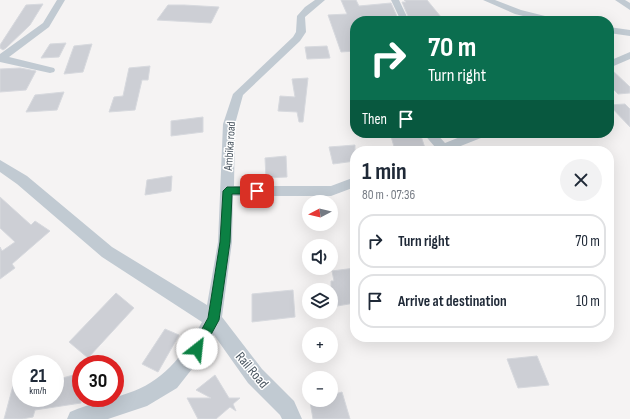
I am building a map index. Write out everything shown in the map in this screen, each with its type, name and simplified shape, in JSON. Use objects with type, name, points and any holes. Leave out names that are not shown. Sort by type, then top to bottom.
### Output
[{"type":"street","points":[[2,55],[46,25],[61,0]]},
{"type":"street","name":"Ambika road","points":[[77,419],[140,399],[170,382],[197,349],[213,320],[225,242],[229,124],[238,94],[297,39],[301,32],[301,16],[321,0]]},
{"type":"street","points":[[396,0],[403,16]]},
{"type":"street","points":[[488,0],[518,12],[534,16]]},
{"type":"street","points":[[619,0],[630,7]]},
{"type":"street","points":[[518,12],[521,16]]},
{"type":"street","points":[[614,31],[630,33]]},
{"type":"street","points":[[2,55],[50,70]]},
{"type":"street","points":[[614,63],[630,55]]},
{"type":"street","points":[[462,146],[474,138]]},
{"type":"street","points":[[0,164],[22,180],[107,252],[213,320]]},
{"type":"street","points":[[227,191],[331,191],[350,184]]},
{"type":"street","name":"Rail Road","points":[[213,320],[255,376],[287,408],[292,419]]},
{"type":"building","points":[[341,0],[356,0],[359,6],[391,3],[397,16],[350,16],[350,51],[341,52],[328,15],[347,14]]},
{"type":"building","points":[[404,0],[427,0],[440,16],[408,16],[402,2],[406,2]]},
{"type":"building","points":[[43,4],[30,25],[6,48],[3,50],[0,48],[0,45],[26,5]]},
{"type":"building","points":[[168,5],[219,7],[211,23],[157,20]]},
{"type":"building","points":[[66,43],[59,57],[41,58],[50,44]]},
{"type":"building","points":[[92,44],[83,72],[64,74],[74,46]]},
{"type":"building","points":[[327,46],[330,58],[307,59],[305,47]]},
{"type":"building","points":[[150,66],[148,80],[142,80],[135,110],[109,112],[114,97],[123,96],[129,68]]},
{"type":"building","points":[[20,68],[36,71],[26,90],[0,92],[0,69]]},
{"type":"building","points":[[614,72],[630,87],[630,93],[618,94],[614,90]]},
{"type":"building","points":[[308,78],[303,122],[299,122],[297,112],[278,111],[280,96],[295,97],[292,79]]},
{"type":"building","points":[[64,92],[57,110],[26,112],[35,95]]},
{"type":"building","points":[[625,104],[630,109],[630,127],[614,110],[614,105]]},
{"type":"building","points":[[203,117],[203,132],[171,136],[171,121]]},
{"type":"building","points":[[391,138],[422,138],[424,146],[394,146]]},
{"type":"building","points":[[355,145],[350,146],[350,162],[333,164],[329,147]]},
{"type":"building","points":[[286,156],[287,177],[266,178],[265,158]]},
{"type":"building","points":[[172,176],[171,191],[145,195],[147,180]]},
{"type":"building","points":[[0,197],[31,225],[35,221],[50,231],[12,264],[15,268],[0,279],[0,247],[2,251],[15,242],[0,228]]},
{"type":"building","points":[[350,269],[350,304],[338,306],[338,283],[331,283],[331,281],[334,281],[333,275],[338,275],[338,270]]},
{"type":"building","points":[[293,290],[295,317],[252,322],[252,294]]},
{"type":"building","points":[[116,293],[134,308],[91,355],[84,355],[69,342]]},
{"type":"building","points":[[165,329],[179,335],[158,372],[142,364]]},
{"type":"building","points":[[537,356],[549,385],[518,388],[507,359]]},
{"type":"building","points":[[72,375],[72,404],[64,406],[64,378]]},
{"type":"building","points":[[215,375],[229,398],[240,398],[233,404],[236,411],[230,407],[216,419],[198,419],[187,398],[211,398],[196,390]]},
{"type":"building","points":[[12,389],[12,407],[55,407],[35,410],[33,417],[22,419],[4,419]]},
{"type":"building","points":[[342,392],[350,419],[313,419],[311,407],[338,407],[338,393]]},
{"type":"route","points":[[197,349],[213,320],[225,242],[227,191],[257,191]]}]
